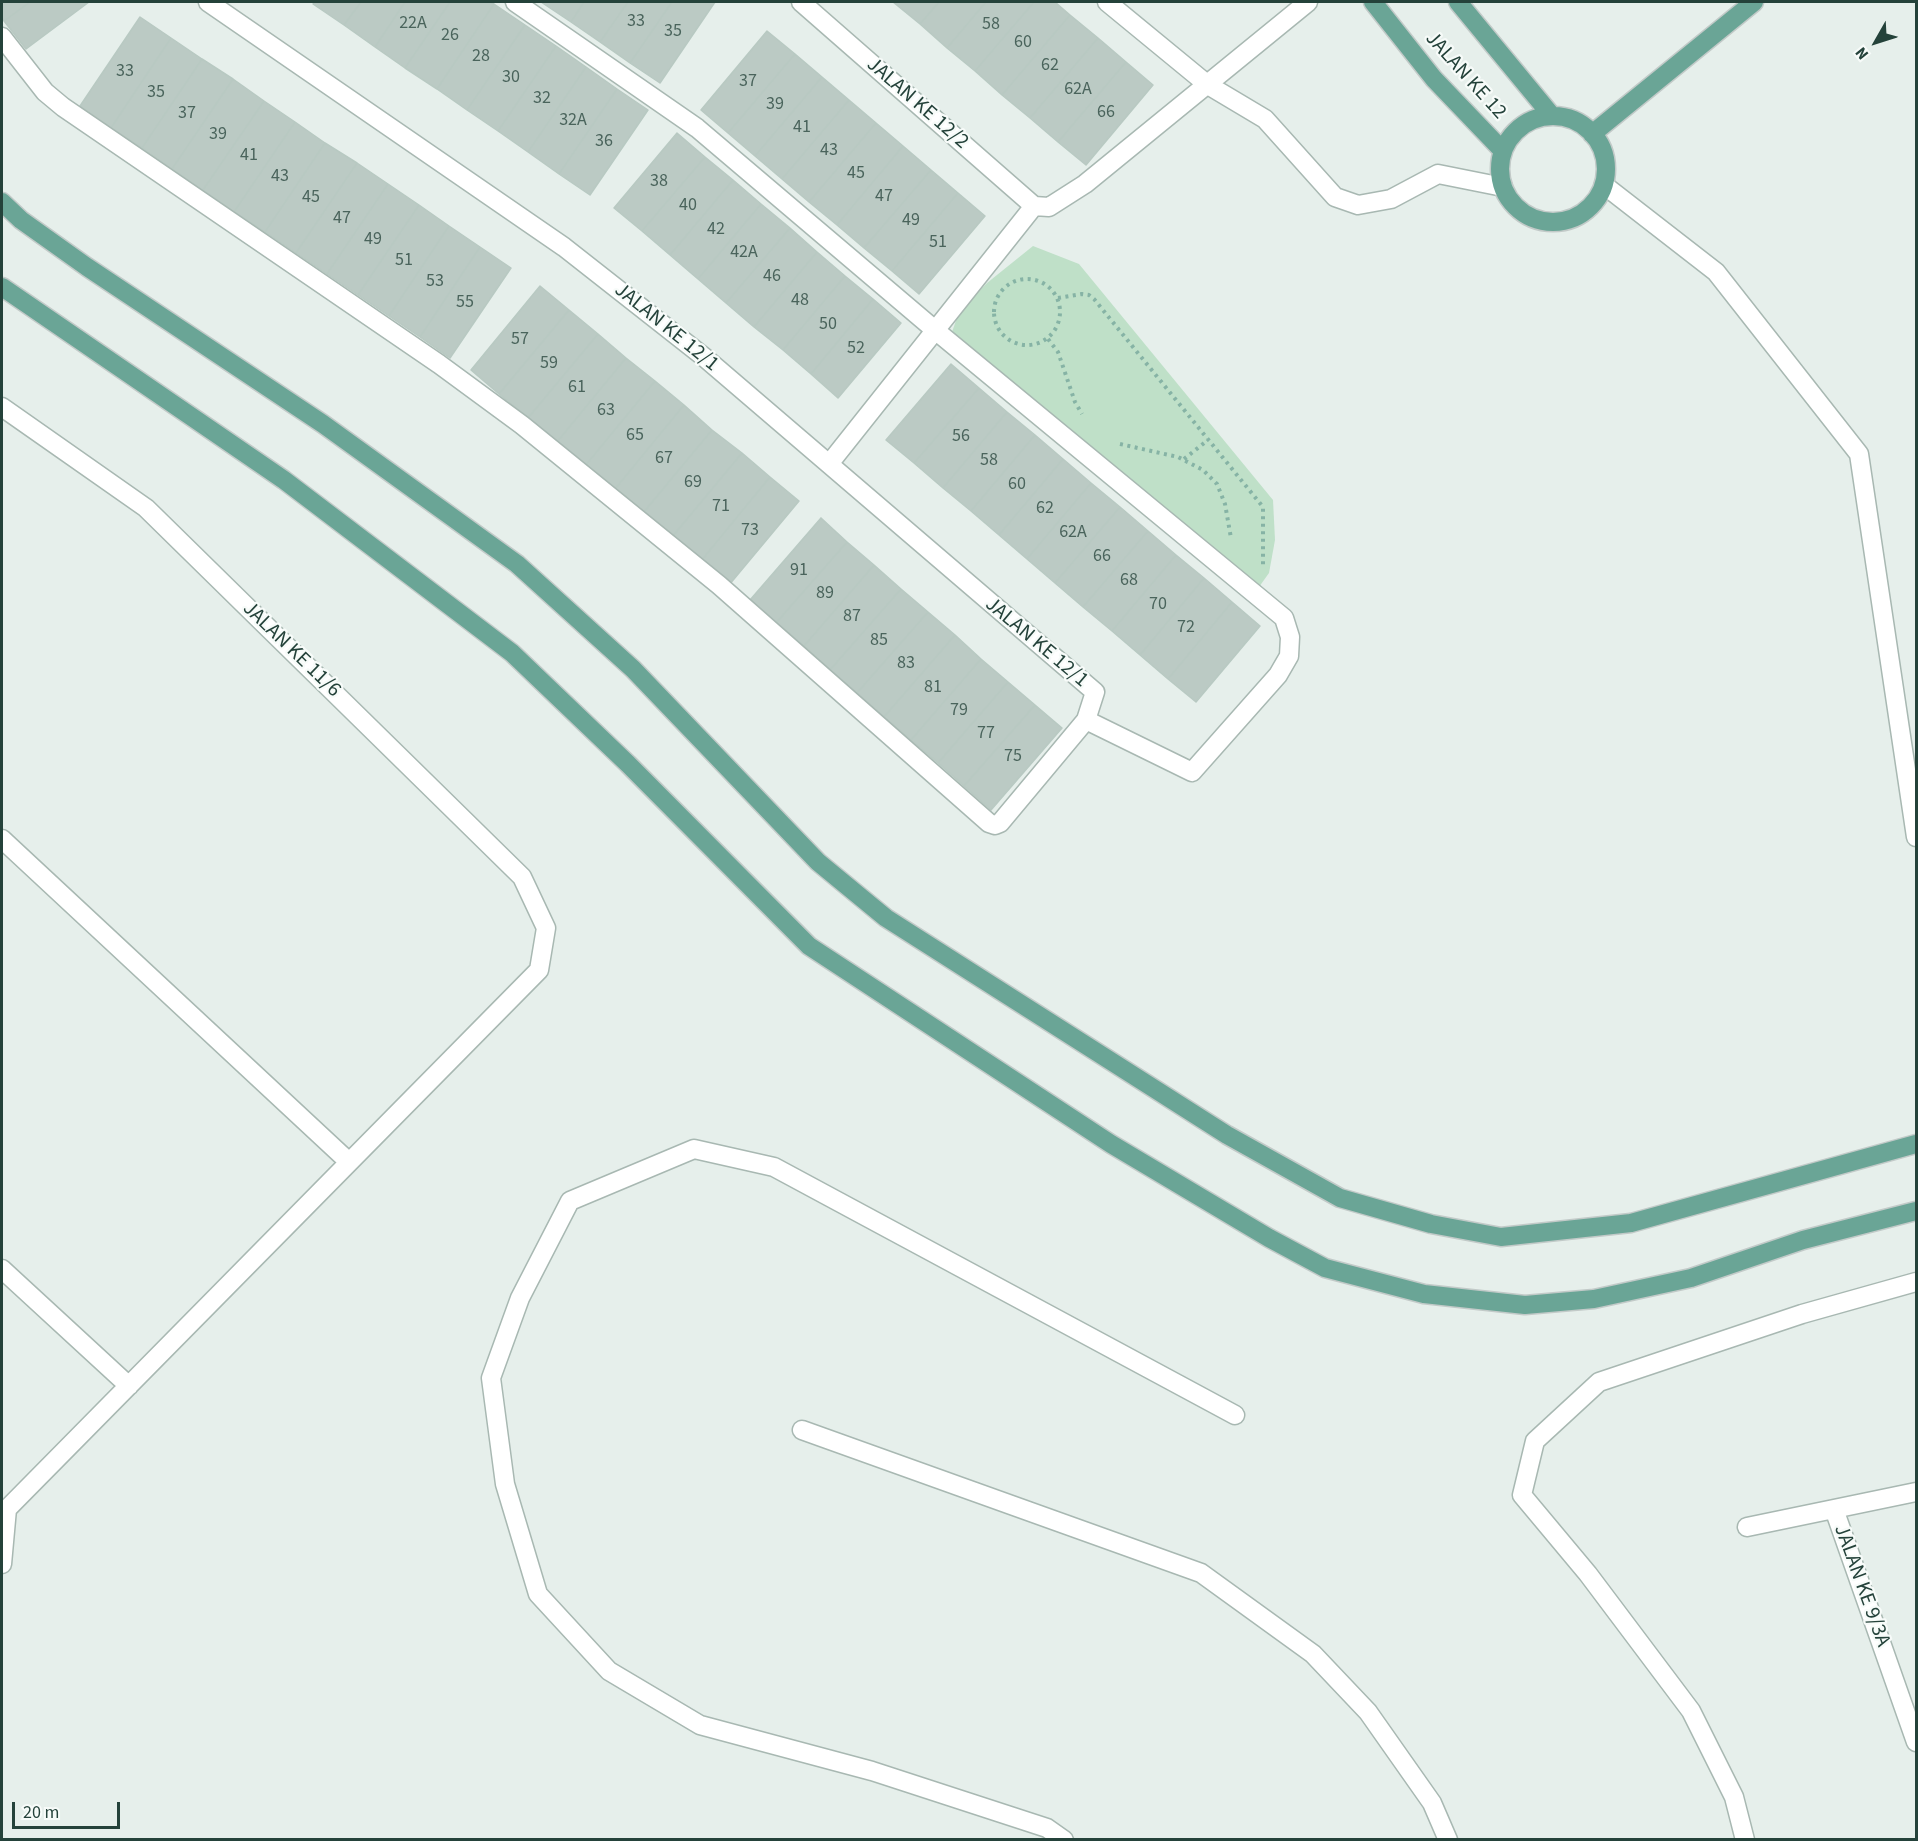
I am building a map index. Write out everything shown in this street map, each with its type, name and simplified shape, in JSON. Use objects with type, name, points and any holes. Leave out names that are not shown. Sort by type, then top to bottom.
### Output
[{"type":"main road","name":"JALAN KE 12","points":[[1373,2],[1434,79],[1503,151]]},
{"type":"main road","name":"JALAN KE 12","points":[[1458,2],[1552,116]]},
{"type":"main road","points":[[1592,134],[1754,2]]},
{"type":"main road","points":[[1552,116],[1581,124],[1592,134],[1602,149],[1606,166],[1604,185],[1597,200],[1586,212],[1571,220],[1554,223],[1538,220],[1523,213],[1511,202],[1503,187],[1500,169],[1503,151],[1514,133],[1532,120],[1552,116]]},
{"type":"main road","points":[[2,202],[21,220],[87,267],[322,424],[517,564],[633,669],[818,862],[886,918],[1227,1135],[1340,1198],[1431,1224],[1501,1237],[1631,1223],[1917,1144]]},
{"type":"main road","points":[[2,287],[284,480],[512,653],[628,764],[809,946],[1111,1144],[1269,1239],[1325,1268],[1424,1294],[1525,1305],[1594,1299],[1691,1278],[1803,1240],[1917,1211]]},
{"type":"street","name":"JALAN KE 12/1","points":[[208,2],[564,247],[704,357],[1095,692],[1086,720]]},
{"type":"street","points":[[2,36],[45,92],[63,107],[439,364],[540,438],[719,585],[989,823],[995,825],[1000,823],[1086,720],[1192,772],[1278,675],[1289,656],[1290,637],[1284,618],[935,330],[697,128],[515,2]]},
{"type":"street","name":"JALAN KE 12/2","points":[[801,2],[1034,206]]},
{"type":"street","points":[[1107,2],[1208,85],[1265,119],[1335,197],[1358,205],[1391,199],[1438,174],[1503,187]]},
{"type":"street","points":[[829,464],[1034,206],[1048,207],[1085,184],[1308,2]]},
{"type":"street","points":[[1604,185],[1716,273],[1859,454],[1917,837]]},
{"type":"street","name":"JALAN KE 11/6","points":[[2,406],[146,508],[522,877],[546,928],[539,970],[349,1162]]},
{"type":"street","points":[[2,839],[349,1162],[7,1509],[2,1564]]},
{"type":"street","points":[[1064,1839],[1047,1828],[872,1771],[700,1725],[609,1671],[538,1594],[506,1484],[490,1378],[520,1298],[570,1201],[694,1149],[774,1167],[1235,1415]]},
{"type":"street","points":[[2,1269],[129,1386]]},
{"type":"street","points":[[1745,1839],[1734,1797],[1691,1711],[1588,1574],[1522,1495],[1534,1441],[1599,1382],[1802,1314],[1917,1282]]},
{"type":"street","points":[[802,1430],[1201,1573],[1313,1654],[1368,1712],[1432,1803],[1448,1839]]},
{"type":"street","name":"JALAN KE 9/3A","points":[[1917,1492],[1834,1509],[1917,1742]]},
{"type":"street","points":[[1747,1527],[1834,1509]]},
{"type":"path","points":[[1031,278],[1043,282],[1058,298],[1060,321],[1048,339],[1028,345],[1007,338],[999,331],[995,321],[996,300],[1010,284],[1031,278]]},
{"type":"path","points":[[1058,298],[1070,294],[1089,295],[1263,507],[1260,573]]},
{"type":"path","points":[[1048,339],[1058,352],[1075,402],[1084,417]]},
{"type":"path","points":[[1184,459],[1208,440]]},
{"type":"path","points":[[1117,443],[1184,459],[1203,470],[1217,484],[1225,504],[1227,525],[1232,540]]},
{"type":"green space","points":[[1033,246],[1079,264],[1273,500],[1275,540],[1269,573],[1259,587],[952,332],[959,312],[987,283]]},
{"type":"building","points":[[2,2],[30,2],[4,21]]},
{"type":"building","points":[[30,2],[89,2],[26,49],[4,21]]},
{"type":"building","points":[[315,2],[361,2],[344,25],[313,4]]},
{"type":"building","points":[[361,2],[405,2],[375,47],[344,25]]},
{"type":"building","points":[[405,2],[450,2],[405,68],[375,47]]},
{"type":"building","points":[[450,2],[490,2],[494,4],[437,89],[405,68]]},
{"type":"building","points":[[541,2],[584,2],[571,22]]},
{"type":"building","points":[[584,2],[628,2],[600,42],[571,22]]},
{"type":"building","points":[[628,2],[672,2],[630,63],[600,42]]},
{"type":"building","points":[[672,2],[715,2],[660,83],[630,63]]},
{"type":"building","points":[[893,2],[939,2],[920,24]]},
{"type":"building","points":[[939,2],[986,2],[947,48],[920,24]]},
{"type":"building","points":[[986,2],[1034,2],[975,71],[947,48]]},
{"type":"building","points":[[1034,2],[1055,2],[1070,15],[1002,95],[975,71]]},
{"type":"building","points":[[494,4],[525,25],[467,110],[437,89]]},
{"type":"building","points":[[1070,15],[1098,38],[1030,118],[1002,95]]},
{"type":"building","points":[[140,17],[171,38],[111,128],[80,106]]},
{"type":"building","points":[[525,25],[556,46],[498,131],[467,110]]},
{"type":"building","points":[[767,31],[795,54],[728,133],[701,110]]},
{"type":"building","points":[[171,38],[202,59],[142,148],[111,128]]},
{"type":"building","points":[[1098,38],[1126,62],[1058,142],[1030,118]]},
{"type":"building","points":[[556,46],[586,67],[528,152],[498,131]]},
{"type":"building","points":[[795,54],[822,77],[755,156],[728,133]]},
{"type":"building","points":[[202,59],[233,79],[172,169],[142,148]]},
{"type":"building","points":[[1126,62],[1153,85],[1086,165],[1058,142]]},
{"type":"building","points":[[586,67],[617,89],[559,174],[528,152]]},
{"type":"building","points":[[822,77],[849,100],[782,179],[755,156]]},
{"type":"building","points":[[233,79],[264,101],[203,190],[172,169]]},
{"type":"building","points":[[617,89],[648,110],[590,195],[559,174]]},
{"type":"building","points":[[849,100],[876,123],[809,202],[782,179]]},
{"type":"building","points":[[264,101],[295,122],[234,212],[203,190]]},
{"type":"building","points":[[295,122],[325,143],[265,232],[234,212]]},
{"type":"building","points":[[876,123],[903,146],[837,225],[809,202]]},
{"type":"building","points":[[677,133],[705,157],[642,231],[614,208]]},
{"type":"building","points":[[325,143],[357,163],[296,253],[265,232]]},
{"type":"building","points":[[903,146],[931,170],[864,248],[837,225]]},
{"type":"building","points":[[705,157],[733,180],[670,255],[642,231]]},
{"type":"building","points":[[357,163],[388,184],[327,274],[296,253]]},
{"type":"building","points":[[931,170],[958,193],[892,271],[864,248]]},
{"type":"building","points":[[733,180],[761,204],[698,279],[670,255]]},
{"type":"building","points":[[388,184],[419,205],[358,295],[327,274]]},
{"type":"building","points":[[958,193],[985,216],[919,294],[892,271]]},
{"type":"building","points":[[761,204],[790,228],[726,303],[698,279]]},
{"type":"building","points":[[419,205],[449,226],[389,316],[358,295]]},
{"type":"building","points":[[449,226],[480,247],[420,337],[389,316]]},
{"type":"building","points":[[790,228],[817,252],[754,327],[726,303]]},
{"type":"building","points":[[480,247],[511,268],[450,358],[420,337]]},
{"type":"building","points":[[817,252],[845,276],[783,350],[754,327]]},
{"type":"building","points":[[845,276],[873,299],[811,374],[783,350]]},
{"type":"building","points":[[540,286],[569,310],[499,394],[471,370]]},
{"type":"building","points":[[873,299],[901,323],[838,398],[811,374]]},
{"type":"building","points":[[569,310],[598,334],[528,418],[499,394]]},
{"type":"building","points":[[598,334],[626,358],[557,442],[528,418]]},
{"type":"building","points":[[626,358],[655,381],[585,466],[557,442]]},
{"type":"building","points":[[951,364],[979,388],[914,463],[886,440]]},
{"type":"building","points":[[655,381],[684,405],[615,489],[585,466]]},
{"type":"building","points":[[979,388],[1007,412],[943,488],[914,463]]},
{"type":"building","points":[[684,405],[712,430],[643,513],[615,489]]},
{"type":"building","points":[[1007,412],[1035,435],[971,511],[943,488]]},
{"type":"building","points":[[712,430],[742,453],[672,537],[643,513]]},
{"type":"building","points":[[1035,435],[1063,459],[999,535],[971,511]]},
{"type":"building","points":[[742,453],[770,477],[701,561],[672,537]]},
{"type":"building","points":[[1063,459],[1091,483],[1027,559],[999,535]]},
{"type":"building","points":[[770,477],[799,501],[729,585],[701,561]]},
{"type":"building","points":[[1091,483],[1120,507],[1055,583],[1027,559]]},
{"type":"building","points":[[1120,507],[1148,531],[1083,607],[1055,583]]},
{"type":"building","points":[[821,518],[847,542],[776,623],[750,600]]},
{"type":"building","points":[[1148,531],[1176,555],[1112,631],[1083,607]]},
{"type":"building","points":[[847,542],[874,565],[804,646],[776,623]]},
{"type":"building","points":[[1176,555],[1204,578],[1140,655],[1112,631]]},
{"type":"building","points":[[874,565],[901,589],[830,670],[804,646]]},
{"type":"building","points":[[1204,578],[1232,602],[1168,679],[1140,655]]},
{"type":"building","points":[[901,589],[928,612],[857,693],[830,670]]},
{"type":"building","points":[[1232,602],[1260,626],[1196,702],[1168,679]]},
{"type":"building","points":[[928,612],[955,635],[884,717],[857,693]]},
{"type":"building","points":[[955,635],[981,659],[911,740],[884,717]]},
{"type":"building","points":[[981,659],[1008,682],[938,763],[911,740]]},
{"type":"building","points":[[1008,682],[1035,705],[964,786],[938,763]]},
{"type":"building","points":[[1035,705],[1062,728],[991,810],[964,786]]}]
